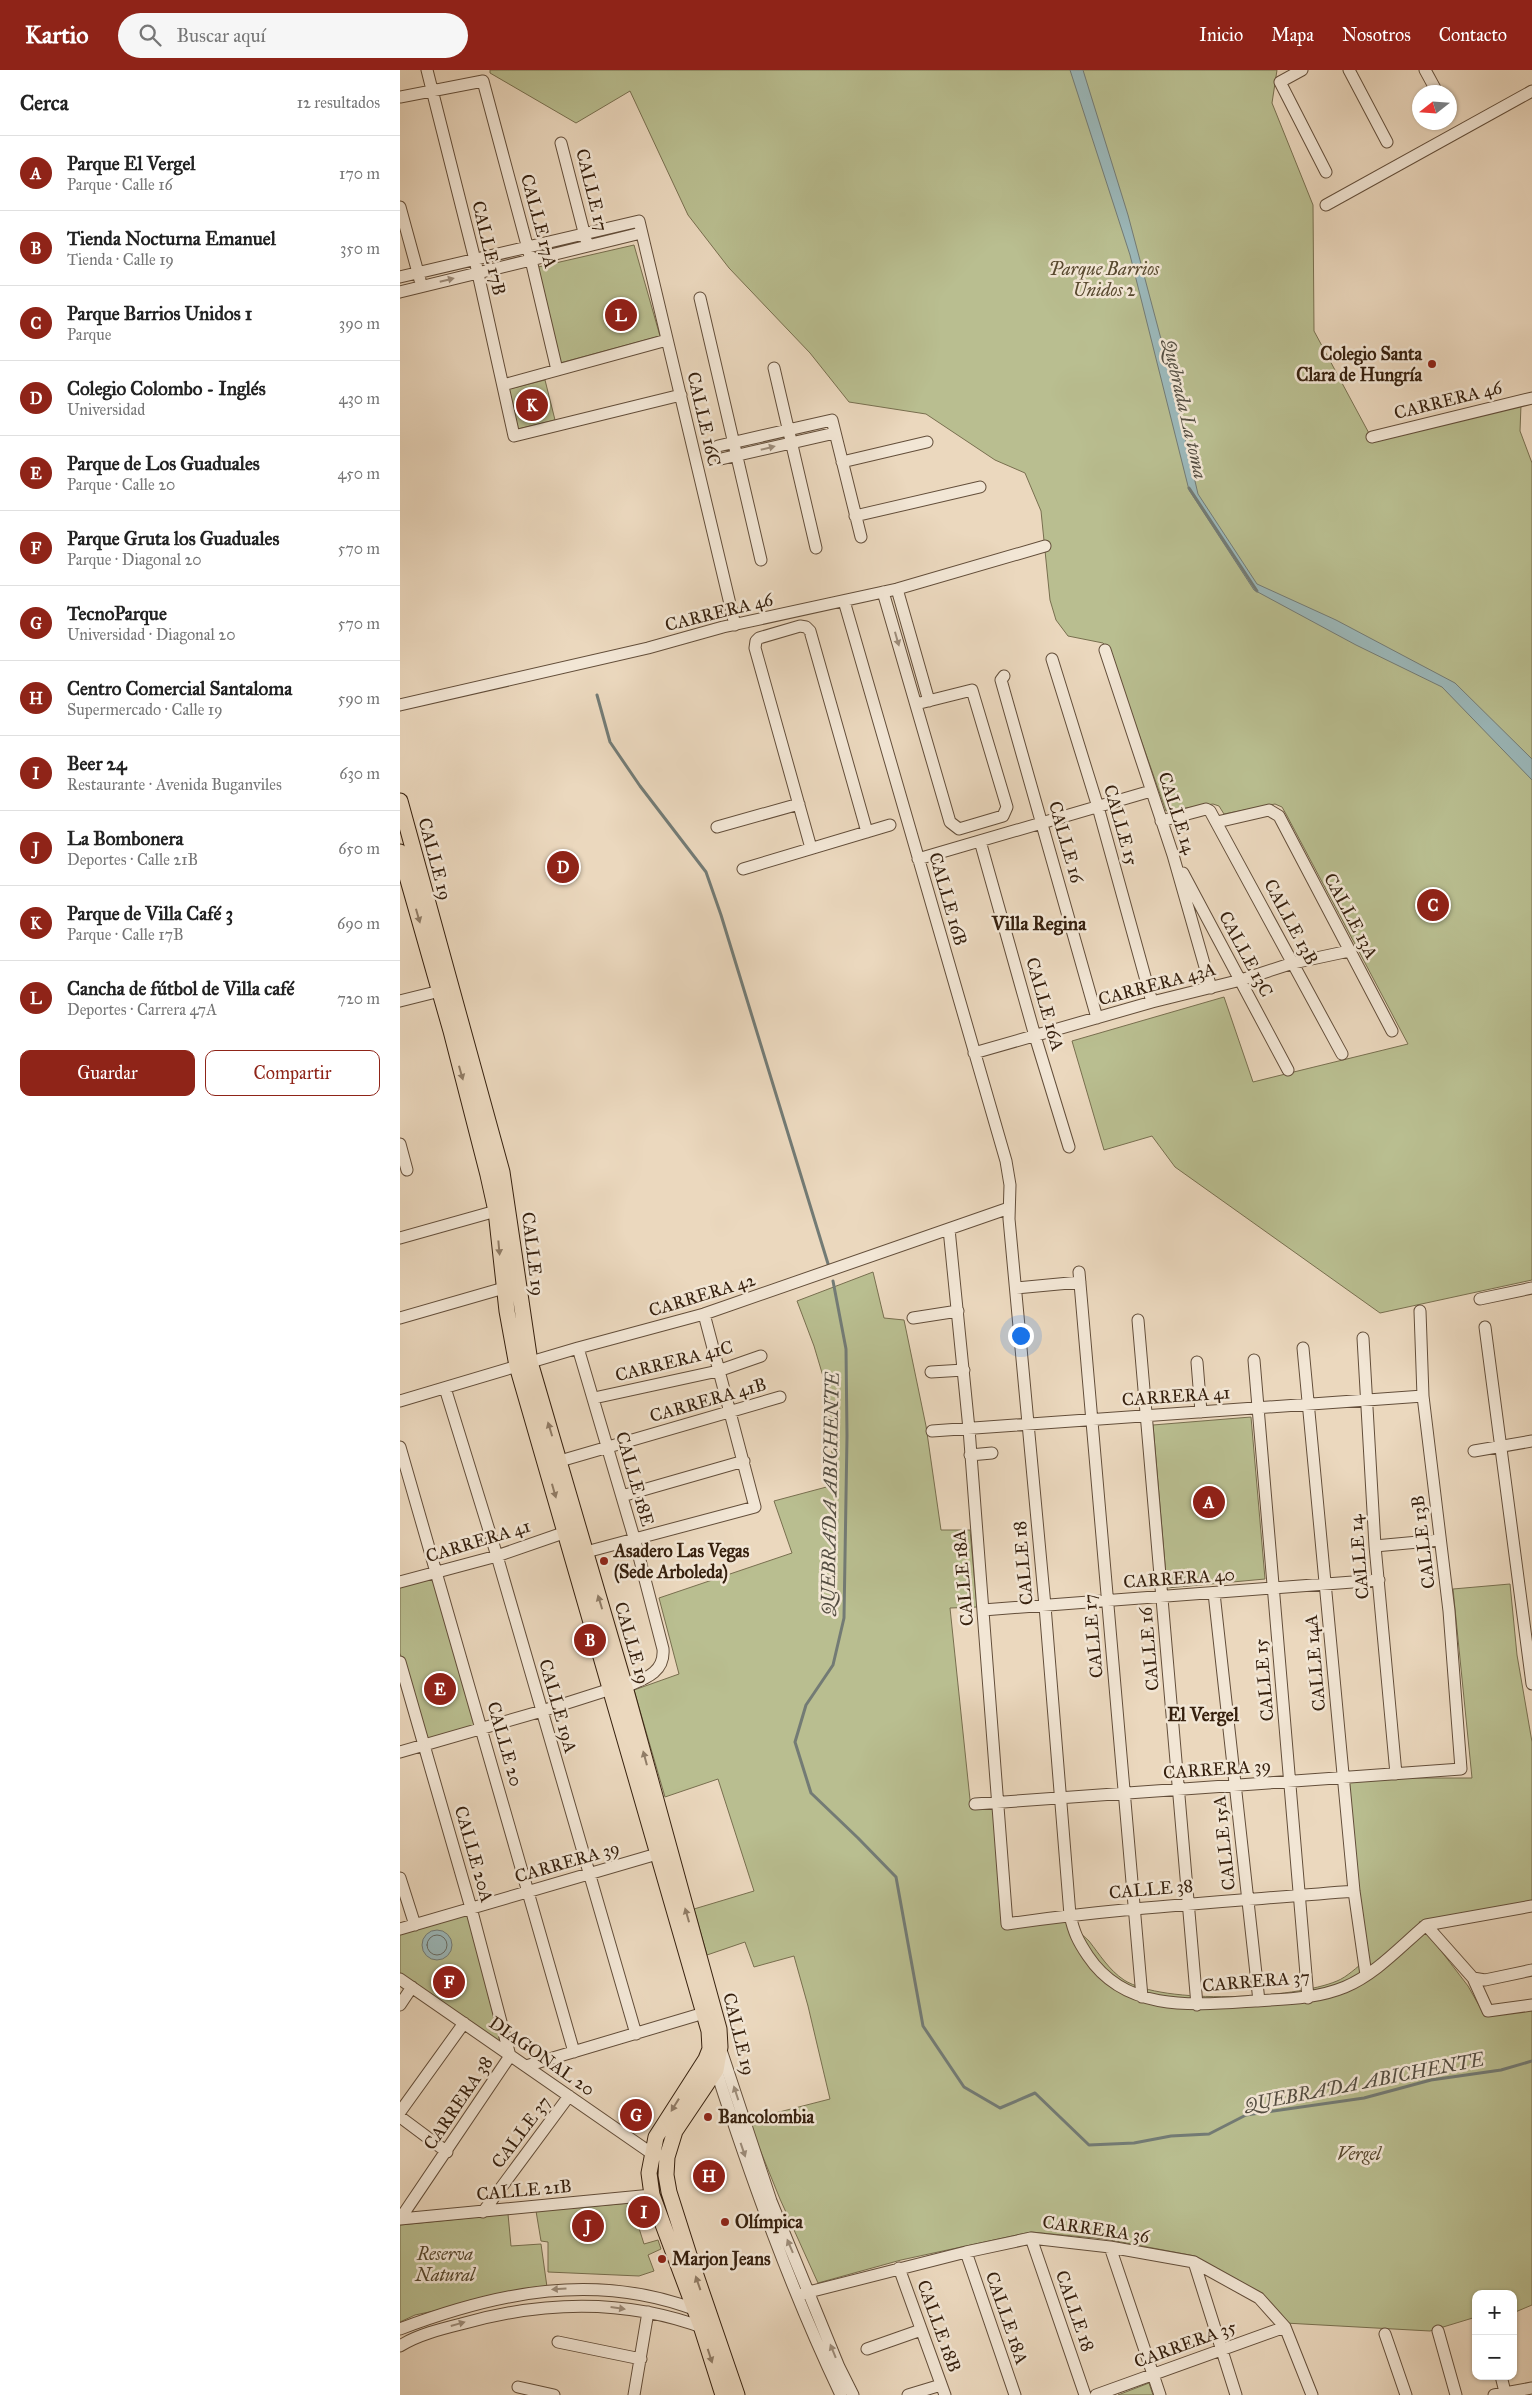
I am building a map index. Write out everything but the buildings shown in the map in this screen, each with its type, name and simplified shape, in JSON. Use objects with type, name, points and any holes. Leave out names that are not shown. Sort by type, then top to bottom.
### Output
[{"type":"main road","name":"CALLE 19","points":[[400,801],[502,1172],[523,1364],[560,1460],[586,1552],[658,1854],[715,2048]]},
{"type":"main road","name":"CALLE 19","points":[[400,852],[404,879],[440,990],[488,1175],[496,1211],[504,1288],[566,1532],[618,1688],[713,2005],[719,2029],[715,2048]]},
{"type":"main road","points":[[715,2048],[716,2070],[675,2131],[667,2158],[669,2192],[705,2321],[723,2395]]},
{"type":"main road","points":[[715,2048],[656,2137],[651,2153],[649,2173],[652,2195],[693,2308],[716,2332],[737,2395]]},
{"type":"street","name":"CALLE 17B","points":[[427,70],[478,273],[514,436],[681,395]]},
{"type":"street","points":[[1302,70],[1280,82],[1326,172]]},
{"type":"street","points":[[1349,70],[1387,142]]},
{"type":"street","points":[[1425,70],[1433,85]]},
{"type":"street","name":"CALLE 17A","points":[[432,90],[483,81],[528,247],[557,370]]},
{"type":"street","points":[[400,97],[432,90]]},
{"type":"street","points":[[1326,205],[1532,91]]},
{"type":"street","name":"CALLE 17","points":[[561,143],[588,246]]},
{"type":"street","points":[[401,212],[421,287]]},
{"type":"street","name":"CALLE 16C","points":[[585,234],[638,221],[735,625]]},
{"type":"street","points":[[400,277],[585,234]]},
{"type":"street","points":[[400,292],[641,234]]},
{"type":"street","points":[[700,298],[761,560]]},
{"type":"street","points":[[503,385],[668,340]]},
{"type":"street","points":[[774,368],[816,548]]},
{"type":"street","name":"CARRERA 46","points":[[1372,437],[1532,398]]},
{"type":"street","points":[[718,446],[832,420],[860,537]]},
{"type":"street","points":[[721,459],[835,433]]},
{"type":"street","points":[[842,462],[927,442]]},
{"type":"street","points":[[855,516],[980,487]]},
{"type":"street","name":"CARRERA 46","points":[[400,705],[648,648],[735,625],[897,589],[1045,546]]},
{"type":"street","points":[[897,589],[929,701]]},
{"type":"street","points":[[884,592],[916,704],[952,825],[959,829],[1003,816],[1007,807],[972,690],[916,704]]},
{"type":"street","name":"CALLE 16B","points":[[844,601],[1006,1161],[1010,1185],[1009,1208]]},
{"type":"street","points":[[811,848],[755,648],[756,641],[759,638],[800,626],[806,627],[810,631],[867,832]]},
{"type":"street","name":"CALLE 14","points":[[1105,650],[1173,855],[1211,988]]},
{"type":"street","name":"CALLE 15","points":[[1052,659],[1098,807],[1152,1002]]},
{"type":"street","name":"CALLE 16","points":[[1004,676],[1001,680],[1097,1018]]},
{"type":"street","points":[[918,859],[1151,791]]},
{"type":"street","points":[[717,827],[799,804]]},
{"type":"street","name":"CALLE 13B","points":[[1161,820],[1206,808],[1210,811],[1342,1054]]},
{"type":"street","name":"CALLE 13A","points":[[1217,822],[1269,810],[1279,816],[1392,1032]]},
{"type":"street","points":[[743,869],[890,825]]},
{"type":"street","name":"CALLE 16A","points":[[980,841],[1069,1148]]},
{"type":"street","name":"CALLE 13C","points":[[1173,855],[1288,1070]]},
{"type":"street","name":"CARRERA 43A","points":[[974,1053],[1152,1002],[1241,980],[1293,963],[1349,951]]},
{"type":"street","points":[[400,1001],[440,990]]},
{"type":"street","points":[[400,1144],[407,1170]]},
{"type":"street","name":"CARRERA 42","points":[[400,1401],[578,1348],[704,1314],[1009,1208]]},
{"type":"street","name":"CALLE 18","points":[[1009,1208],[1045,1606],[1070,1915]]},
{"type":"street","points":[[400,1238],[496,1211]]},
{"type":"street","name":"CALLE 18A","points":[[949,1229],[969,1429],[1007,1924]]},
{"type":"street","name":"CALLE 17","points":[[1016,1288],[1080,1277],[1142,1997]]},
{"type":"street","points":[[400,1318],[504,1288]]},
{"type":"street","points":[[1480,1299],[1532,1288]]},
{"type":"street","points":[[913,1318],[958,1310]]},
{"type":"street","name":"CALLE 13B","points":[[1420,1311],[1423,1396],[1449,1611],[1461,1769]]},
{"type":"street","points":[[586,1552],[635,1541],[755,1507],[704,1314]]},
{"type":"street","name":"CALLE 16","points":[[1138,1320],[1197,2005]]},
{"type":"street","points":[[1485,1327],[1528,1627],[1532,1684]]},
{"type":"street","name":"CALLE 14","points":[[1363,1338],[1375,1546],[1396,1774]]},
{"type":"street","name":"CALLE 18E","points":[[578,1348],[635,1541],[664,1657],[660,1667],[653,1675],[618,1688]]},
{"type":"street","name":"CALLE 14A","points":[[1303,1348],[1354,1891],[1366,1975]]},
{"type":"street","name":"CARRERA 41C","points":[[594,1398],[718,1371],[761,1356]]},
{"type":"street","name":"CALLE 15","points":[[1254,1360],[1308,1998]]},
{"type":"street","points":[[1197,1362],[1201,1412]]},
{"type":"street","points":[[931,1372],[964,1370]]},
{"type":"street","name":"CALLE 19A","points":[[445,1388],[497,1556],[588,1875],[636,2034]]},
{"type":"street","name":"CARRERA 41","points":[[932,1431],[1423,1396]]},
{"type":"street","name":"CARRERA 41B","points":[[560,1460],[780,1397]]},
{"type":"street","points":[[1474,1451],[1532,1441]]},
{"type":"street","name":"CALLE 20","points":[[400,1447],[574,2052]]},
{"type":"street","points":[[970,1455],[992,1453]]},
{"type":"street","points":[[622,1496],[744,1460]]},
{"type":"street","name":"CARRERA 41","points":[[400,1582],[497,1556],[566,1532]]},
{"type":"street","points":[[1375,1546],[1440,1540]]},
{"type":"street","name":"CARRERA 40","points":[[983,1610],[1378,1580]]},
{"type":"street","name":"CALLE 15A","points":[[1214,1593],[1259,2001]]},
{"type":"street","name":"CALLE 20A","points":[[400,1662],[471,1908],[510,2056]]},
{"type":"street","points":[[400,1752],[618,1688]]},
{"type":"street","name":"CARRERA 39","points":[[975,1804],[1461,1769]]},
{"type":"street","name":"CARRERA 39","points":[[400,1929],[658,1854]]},
{"type":"street","points":[[400,1878],[414,1925]]},
{"type":"street","name":"CALLE 38","points":[[1007,1924],[1135,1908],[1354,1891]]},
{"type":"street","points":[[1426,1924],[1532,1906]]},
{"type":"street","name":"CARRERA 37","points":[[1070,1915],[1074,1934],[1097,1970],[1121,1990],[1142,1997],[1197,2005],[1308,1998],[1345,1987],[1366,1975],[1426,1924]]},
{"type":"street","points":[[1426,1924],[1473,1978],[1488,2011],[1532,2005]]},
{"type":"street","points":[[1473,1978],[1485,1980],[1532,1970]]},
{"type":"street","name":"DIAGONAL 20","points":[[400,1979],[651,2153],[667,2158]]},
{"type":"street","points":[[400,2005],[412,1987]]},
{"type":"street","points":[[526,2066],[704,2013]]},
{"type":"street","points":[[400,2112],[464,2023]]},
{"type":"street","name":"CALLE 19","points":[[715,2048],[771,2201],[839,2367],[853,2395]]},
{"type":"street","name":"CARRERA 38","points":[[400,2219],[510,2056]]},
{"type":"street","name":"CALLE 19","points":[[716,2070],[763,2207],[797,2295],[841,2395]]},
{"type":"street","name":"CALLE 37","points":[[483,2212],[569,2096]]},
{"type":"street","points":[[400,2117],[447,2152]]},
{"type":"street","name":"CALLE 21B","points":[[400,2219],[652,2195]]},
{"type":"street","name":"CALLE 18","points":[[1031,2238],[1085,2395]]},
{"type":"street","name":"CARRERA 36","points":[[797,2295],[899,2268],[1031,2238],[1110,2247],[1194,2262],[1259,2298],[1286,2326]]},
{"type":"street","points":[[1110,2247],[1160,2395]]},
{"type":"street","name":"CALLE 18A","points":[[966,2252],[1015,2395]]},
{"type":"street","points":[[1194,2262],[1236,2395]]},
{"type":"street","name":"CALLE 18B","points":[[899,2268],[943,2390]]},
{"type":"street","points":[[404,2327],[434,2316],[492,2300],[549,2290],[608,2290],[665,2300],[693,2308]]},
{"type":"street","points":[[404,2344],[481,2318],[528,2308],[568,2305],[609,2306],[705,2321]]},
{"type":"street","points":[[634,2395],[648,2312]]},
{"type":"street","points":[[1286,2326],[1312,2395]]},
{"type":"street","name":"CARRERA 35","points":[[1096,2395],[1286,2326]]},
{"type":"street","points":[[867,2349],[922,2330]]},
{"type":"street","points":[[1438,2332],[1456,2395]]},
{"type":"street","points":[[1385,2334],[1406,2395]]},
{"type":"street","points":[[558,2342],[641,2359]]},
{"type":"street","points":[[1502,2380],[1505,2392]]},
{"type":"street","points":[[518,2387],[554,2395]]},
{"type":"street","points":[[1494,2395],[1532,2388]]},
{"type":"street","points":[[908,2395],[943,2390]]},
{"type":"green space","name":"Parque Barrios Unidos 2","points":[[490,70],[1277,70],[1272,103],[1313,205],[1314,331],[1371,437],[1521,405],[1520,431],[1532,463],[1532,1280],[1380,1313],[1175,1167],[1152,1136],[1104,1150],[1072,1041],[1224,997],[1253,1082],[1408,1044],[1286,814],[1282,807],[1275,804],[1224,814],[1219,806],[1213,804],[1166,811],[1109,649],[1103,643],[1068,636],[1056,620],[1050,600],[1041,511],[1025,473],[995,460],[926,414],[849,402],[810,353],[729,268],[688,215],[630,91],[576,123],[490,73]]},
{"type":"green space","points":[[634,245],[660,336],[560,363],[538,267]]},
{"type":"green space","points":[[545,380],[555,420],[518,429],[509,389]]},
{"type":"green space","name":"Vergel","points":[[873,1272],[884,1318],[904,1320],[926,1426],[941,1530],[970,1530],[977,1607],[950,1608],[971,1809],[995,1807],[1005,1926],[1065,1921],[1089,1941],[1109,1967],[1119,1976],[1143,1988],[1168,1993],[1229,1997],[1291,1992],[1337,1981],[1365,1961],[1348,1782],[1403,1778],[1472,1778],[1453,1589],[1510,1584],[1517,1655],[1532,1742],[1532,1901],[1419,1922],[1468,1986],[1485,2016],[1532,2007],[1532,2305],[1517,2311],[1517,2290],[1472,2290],[1472,2318],[1430,2331],[1285,2323],[1262,2298],[1195,2256],[1105,2239],[1031,2232],[901,2260],[818,2283],[780,2199],[748,2120],[830,2099],[794,1956],[754,1967],[745,1942],[707,1955],[694,1909],[754,1891],[718,1779],[665,1797],[634,1690],[679,1674],[659,1598],[792,1553],[774,1501],[834,1485],[828,1393],[814,1346],[797,1301]]},
{"type":"green space","points":[[1251,1417],[1265,1579],[1167,1588],[1153,1425]]},
{"type":"green space","points":[[435,1577],[481,1725],[424,1742],[400,1653],[400,1587]]},
{"type":"green space","points":[[467,1913],[501,2043],[400,1974],[400,1933]]},
{"type":"green space","points":[[631,2203],[644,2244],[658,2240],[661,2249],[648,2255],[654,2271],[639,2276],[548,2272],[548,2242],[541,2241],[536,2211]]},
{"type":"green space","name":"Reserva Natural","points":[[508,2214],[511,2246],[541,2244],[547,2287],[415,2315],[400,2322],[400,2225]]},
{"type":"green space","points":[[1149,2383],[1153,2395],[1118,2395]]},
{"type":"water","points":[[1070,70],[1083,70],[1128,215],[1169,369],[1198,494],[1257,584],[1336,620],[1455,683],[1532,759],[1532,780],[1442,687],[1356,645],[1254,590],[1189,490],[1130,255]]},
{"type":"water","points":[[437,1930],[447,1935],[452,1945],[447,1955],[437,1960],[427,1955],[422,1945],[427,1935]]},
{"type":"waterway","name":"Quebrada La toma","points":[[1189,488],[1257,591]]},
{"type":"waterway","points":[[597,695],[610,742],[640,786],[706,872],[721,915],[829,1267]]},
{"type":"waterway","name":"QUEBRADA ABICHENTE","points":[[833,1281],[846,1349],[847,1436],[844,1618],[833,1665],[806,1705],[795,1742],[811,1793],[896,1877],[923,2026],[964,2087],[1000,2108],[1035,2093],[1089,2145],[1134,2143],[1171,2136],[1209,2134],[1246,2115],[1364,2098],[1431,2080],[1501,2070],[1532,2061]]},
{"type":"place","name":"Cancha de fútbol de Villa café","points":[[621,315]]},
{"type":"place","name":"Colegio Santa Clara de Hungría","points":[[1432,364]]},
{"type":"place","name":"Parque de Villa Café 3","points":[[532,405]]},
{"type":"place","name":"Colegio Colombo - Inglés","points":[[563,867]]},
{"type":"place","name":"Parque Barrios Unidos 1","points":[[1433,905]]},
{"type":"place","name":"Parque El Vergel","points":[[1209,1502]]},
{"type":"place","name":"Asadero Las Vegas (Sede Arboleda)","points":[[604,1561]]},
{"type":"place","name":"Tienda Nocturna Emanuel","points":[[590,1640]]},
{"type":"place","name":"Parque de Los Guaduales","points":[[440,1689]]},
{"type":"place","name":"Parque Gruta los Guaduales","points":[[449,1982]]},
{"type":"place","name":"TecnoParque","points":[[636,2115]]},
{"type":"place","name":"Bancolombia","points":[[708,2117]]},
{"type":"place","name":"Centro Comercial Santaloma","points":[[709,2176]]},
{"type":"place","name":"Beer 24","points":[[644,2212]]},
{"type":"place","name":"Olímpica","points":[[725,2222]]},
{"type":"place","name":"La Bombonera","points":[[588,2226]]},
{"type":"place","name":"Marjon Jeans","points":[[662,2259]]},
{"type":"district","name":"Villa Regina","points":[[1039,923]]},
{"type":"district","name":"El Vergel","points":[[1203,1714]]}]
